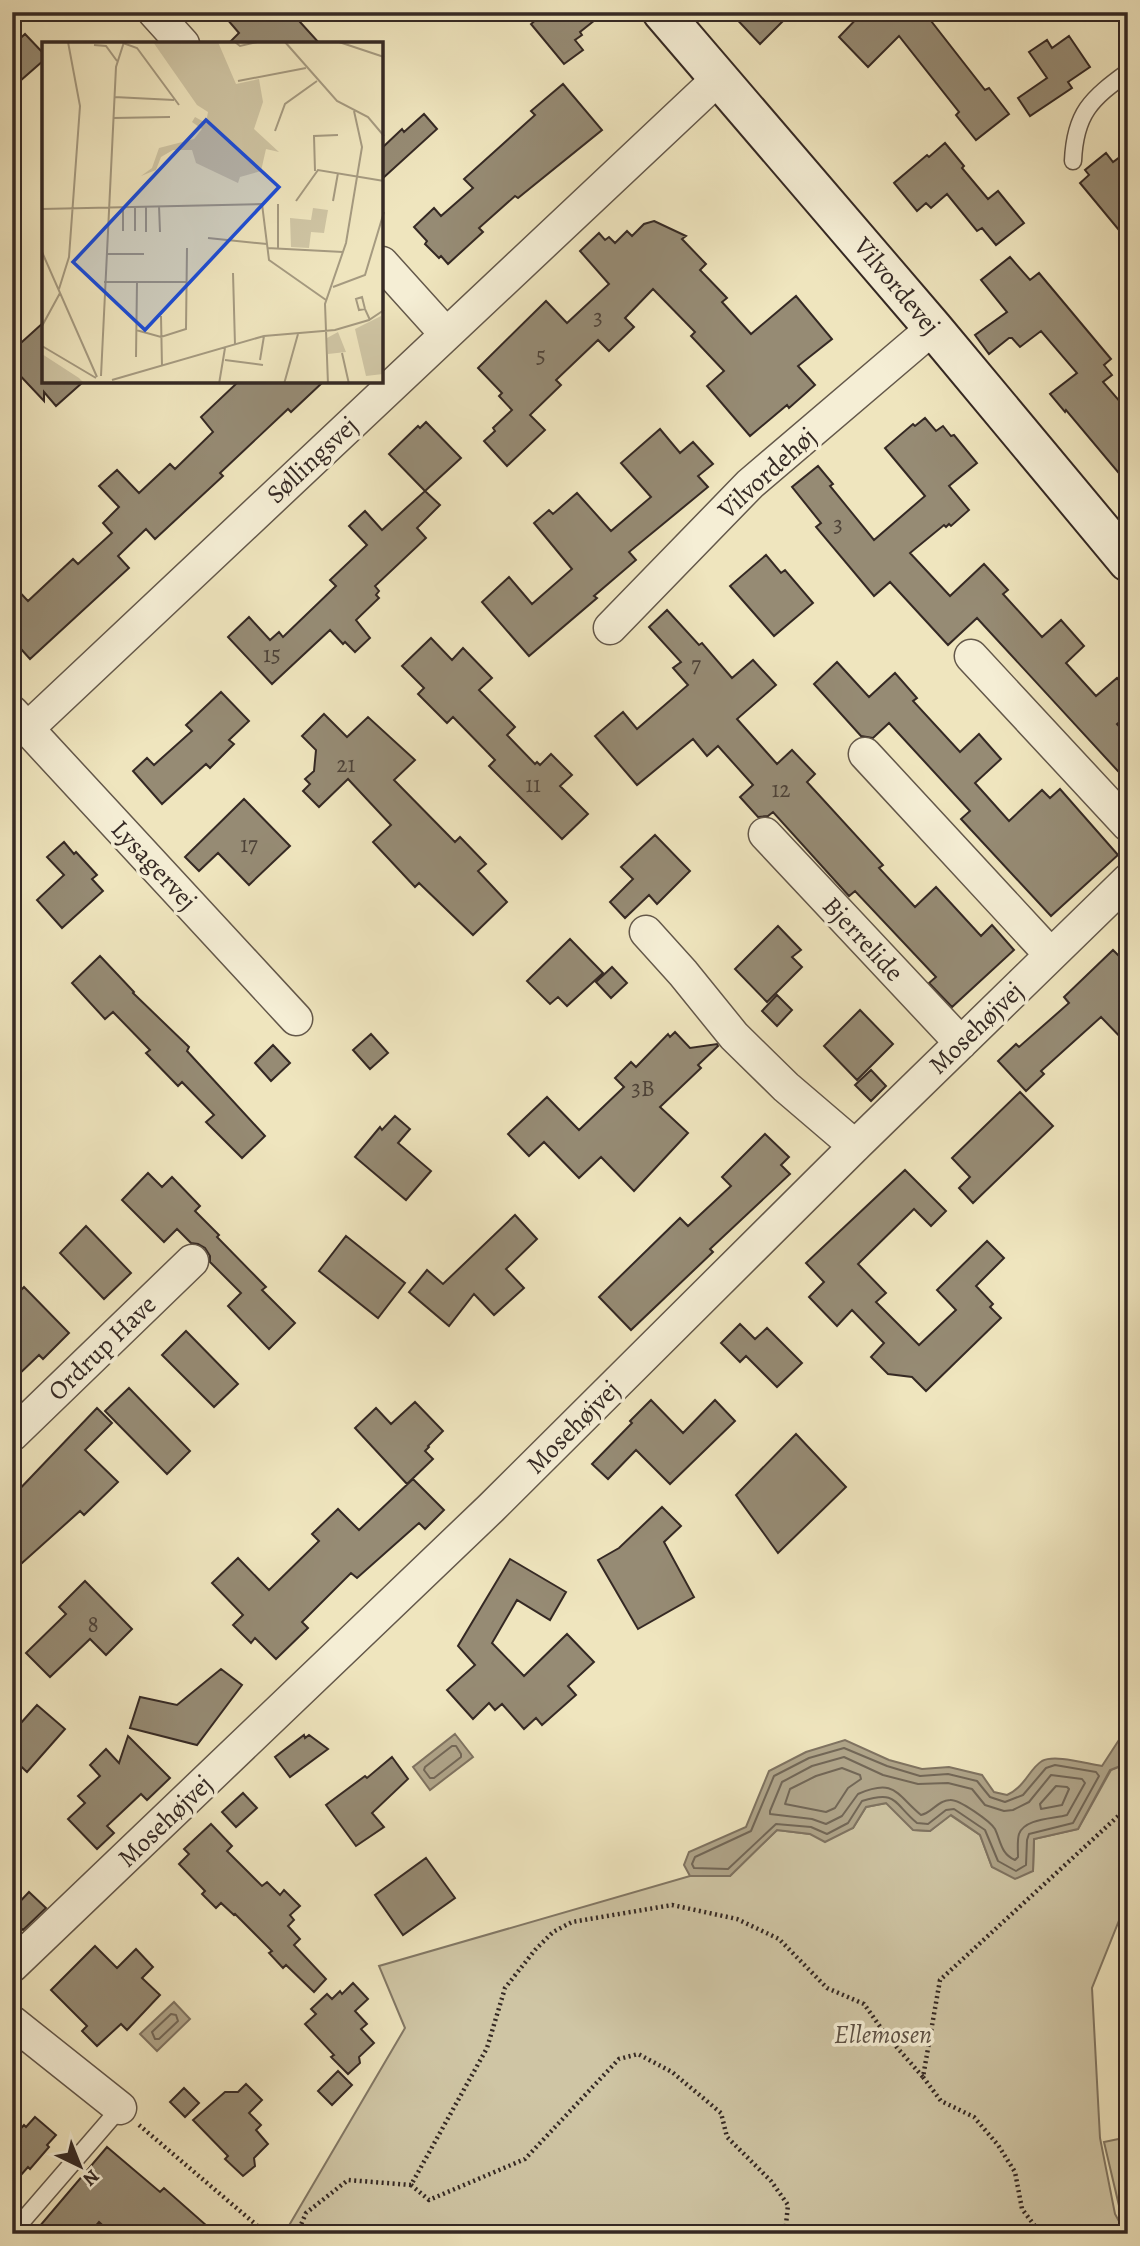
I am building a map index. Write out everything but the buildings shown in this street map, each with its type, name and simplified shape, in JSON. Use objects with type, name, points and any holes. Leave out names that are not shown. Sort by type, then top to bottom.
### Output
[{"type":"street","points":[[154,12],[181,42]]},
{"type":"street","name":"Vilvordevej","points":[[662,12],[933,328],[1128,562]]},
{"type":"street","name":"Søllingsvej","points":[[20,720],[446,334],[720,77]]},
{"type":"street","points":[[383,264],[446,334]]},
{"type":"street","name":"Vilvordehøj","points":[[610,628],[750,484],[933,328]]},
{"type":"street","points":[[971,656],[1128,825]]},
{"type":"street","name":"Lysagervej","points":[[20,720],[296,1019]]},
{"type":"street","points":[[865,754],[1051,956]]},
{"type":"street","name":"Bjerrelide","points":[[765,834],[961,1043]]},
{"type":"street","name":"Mosehøjvej","points":[[12,1966],[491,1508],[855,1146],[1128,880]]},
{"type":"street","points":[[646,932],[734,1036],[786,1087],[855,1146]]},
{"type":"street","name":"Ordrup Have","points":[[12,1435],[192,1261]]},
{"type":"street","points":[[12,2022],[120,2108]]},
{"type":"lane","points":[[1073,160],[1074,139],[1082,114],[1102,90],[1128,72]]},
{"type":"lane","points":[[12,2233],[120,2108]]},
{"type":"path","points":[[923,2077],[940,1980],[1128,1807]]},
{"type":"path","points":[[411,2185],[487,2048],[505,1988],[535,1950],[553,1932],[572,1922],[672,1905],[737,1919],[779,1939],[827,1988],[863,2004],[941,2101],[974,2117],[998,2145],[1015,2172],[1022,2209],[1041,2234]]},
{"type":"path","points":[[298,2234],[306,2213],[348,2180],[411,2185],[429,2200],[525,2159],[619,2059],[638,2054],[672,2072],[721,2113],[727,2137],[771,2181],[788,2205],[785,2234]]},
{"type":"path","points":[[120,2108],[267,2234]]},
{"type":"green space","name":"Ellemosen","points":[[1128,1763],[1128,1898],[1092,1988],[1100,2138],[1115,2214],[1126,2234],[284,2234],[405,2028],[379,1966],[690,1876],[730,1876],[777,1830],[810,1834],[853,1828],[866,1807],[887,1803],[914,1830],[930,1831],[950,1815],[980,1835],[992,1867],[1033,1871],[1034,1839],[1078,1829],[1111,1770]]},
{"type":"green space","points":[[1128,2137],[1128,2208],[1120,2210],[1104,2142]]},
{"type":"water","points":[[1128,1726],[1128,1763],[1110,1770],[1078,1829],[1034,1839],[1033,1871],[1015,1879],[992,1867],[980,1835],[951,1815],[930,1831],[913,1830],[886,1803],[866,1807],[853,1828],[825,1842],[810,1834],[777,1830],[730,1876],[690,1876],[684,1865],[689,1852],[746,1827],[769,1771],[806,1752],[845,1740],[889,1760],[922,1769],[949,1767],[982,1775],[994,1792],[1007,1795],[1019,1787],[1038,1764],[1048,1759],[1102,1766]]},
{"type":"water","points":[[455,1734],[473,1757],[430,1790],[413,1767]]},
{"type":"water","points":[[174,2002],[190,2019],[157,2051],[140,2034]]}]
